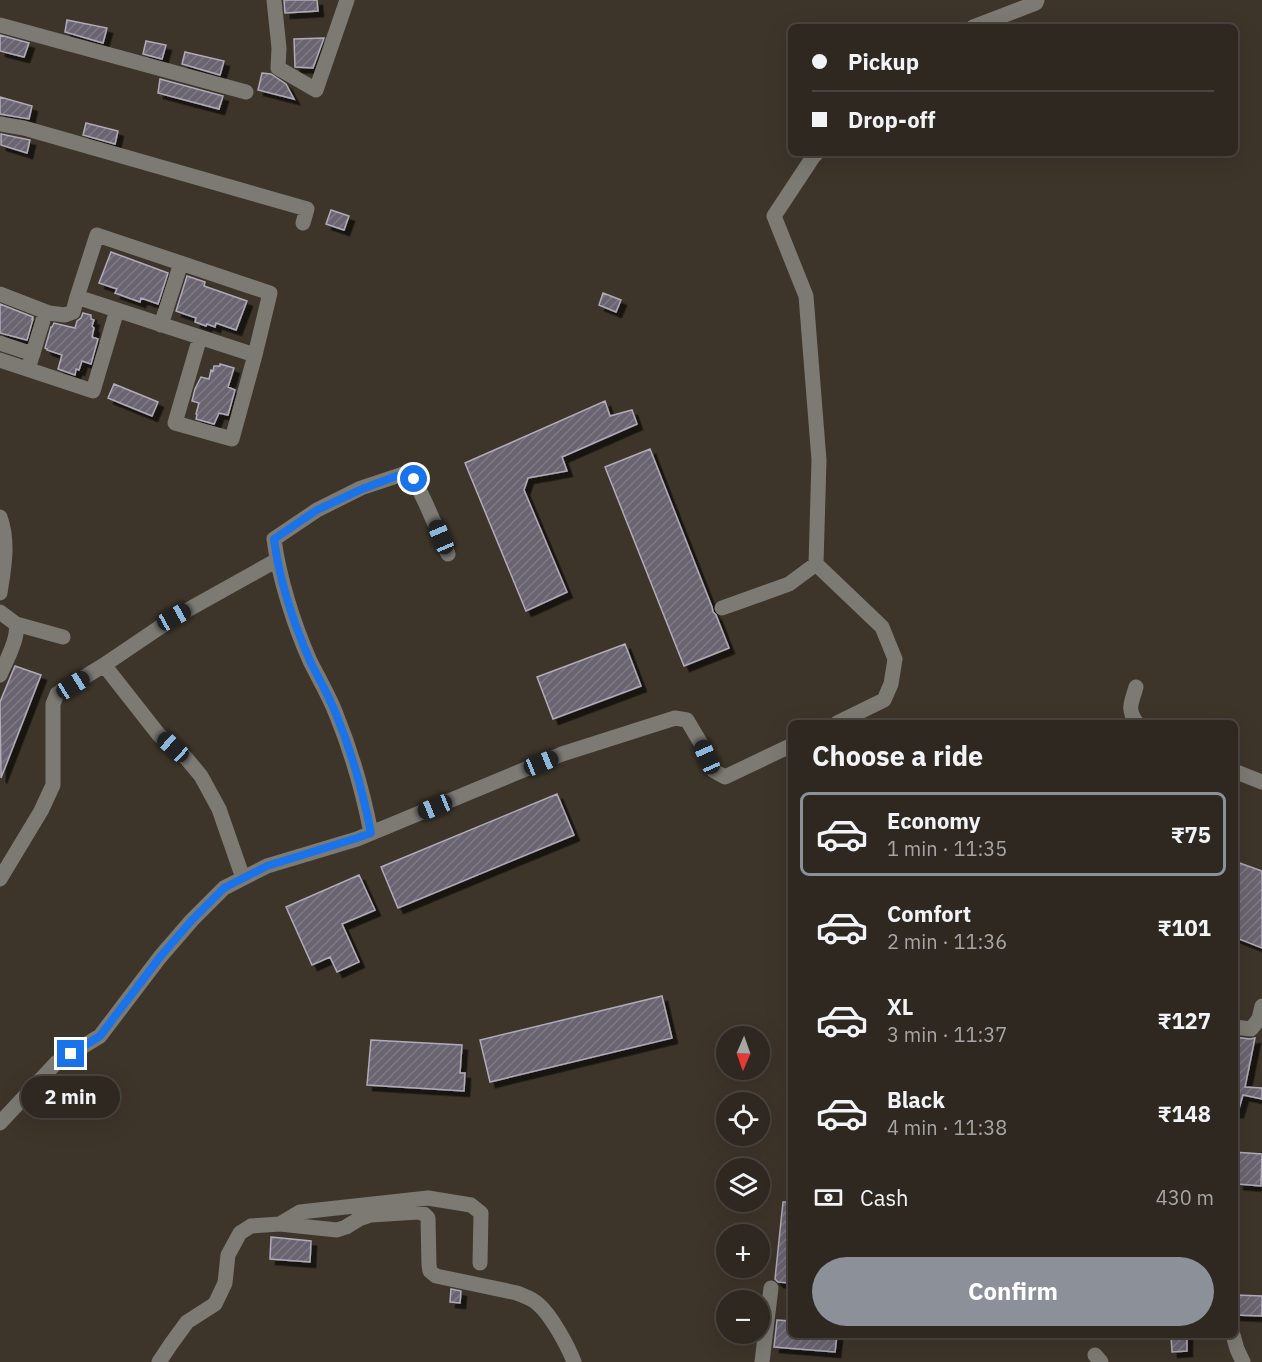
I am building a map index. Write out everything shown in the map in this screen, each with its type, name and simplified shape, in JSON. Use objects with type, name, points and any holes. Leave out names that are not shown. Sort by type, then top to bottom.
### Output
[{"type":"street","points":[[274,0],[279,48],[278,68],[316,90],[347,0]]},
{"type":"street","points":[[981,24],[1036,3],[1037,0]]},
{"type":"street","points":[[0,25],[246,92]]},
{"type":"street","points":[[0,124],[24,128],[306,209],[303,223]]},
{"type":"street","points":[[722,608],[789,584],[816,564],[819,460],[806,296],[774,216],[814,156]]},
{"type":"street","points":[[0,294],[49,313],[65,315],[72,312],[97,236],[270,293],[232,439],[175,423],[200,338]]},
{"type":"street","points":[[161,325],[181,263]]},
{"type":"street","points":[[77,297],[255,355]]},
{"type":"street","points":[[0,360],[93,391],[117,310]]},
{"type":"street","points":[[28,369],[44,317],[49,313]]},
{"type":"street","points":[[0,343],[33,354]]},
{"type":"street","points":[[371,833],[363,795],[336,713],[309,659],[292,612],[277,560],[274,539],[317,510],[402,474],[414,479],[448,554]]},
{"type":"street","points":[[0,517],[4,529],[6,555],[0,593]]},
{"type":"street","points":[[0,879],[41,811],[53,785],[53,704],[57,694],[174,617],[277,560]]},
{"type":"street","points":[[816,564],[882,627],[895,658],[891,684],[884,700],[843,720]]},
{"type":"street","points":[[0,612],[16,624],[63,637]]},
{"type":"street","points":[[0,675],[16,638],[18,630],[16,624]]},
{"type":"street","points":[[104,665],[159,735],[186,758],[201,776],[219,809],[243,878]]},
{"type":"street","points":[[1135,720],[1130,708],[1136,687]]},
{"type":"street","points":[[0,1123],[56,1063],[100,1036],[160,957],[224,888],[267,866],[371,833],[562,754],[675,718],[687,720],[714,771],[726,777],[788,747]]},
{"type":"street","points":[[1238,773],[1262,782]]},
{"type":"street","points":[[1238,1027],[1251,1029],[1259,1019],[1262,1006]]},
{"type":"street","points":[[280,1224],[300,1212],[428,1198],[471,1205],[481,1213],[480,1263]]},
{"type":"street","points":[[159,1362],[187,1322],[214,1304],[225,1283],[228,1255],[240,1233],[251,1226],[280,1224],[337,1230],[371,1215],[409,1213],[424,1214],[428,1218],[430,1271],[436,1276],[517,1293],[537,1302],[547,1313],[574,1362]]},
{"type":"street","points":[[762,1362],[771,1288]]},
{"type":"street","points":[[1234,1338],[1243,1362]]},
{"type":"building","points":[[284,0],[317,0],[318,11],[285,13]]},
{"type":"building","points":[[67,20],[107,28],[103,43],[65,32]]},
{"type":"building","points":[[0,35],[29,43],[24,57],[0,51]]},
{"type":"building","points":[[324,38],[313,68],[295,67],[294,39]]},
{"type":"building","points":[[146,41],[166,45],[162,59],[143,54]]},
{"type":"building","points":[[185,52],[224,61],[220,75],[182,64]]},
{"type":"building","points":[[262,73],[271,74],[286,84],[294,99],[258,90]]},
{"type":"building","points":[[160,79],[223,96],[219,109],[158,93]]},
{"type":"building","points":[[0,97],[32,106],[29,119],[0,114]]},
{"type":"building","points":[[86,123],[118,131],[115,144],[83,135]]},
{"type":"building","points":[[1,134],[30,140],[27,153],[1,145]]},
{"type":"building","points":[[331,210],[349,216],[344,230],[326,224]]},
{"type":"building","points":[[111,252],[168,273],[158,304],[141,298],[140,302],[115,293],[117,289],[99,283]]},
{"type":"building","points":[[187,276],[205,282],[204,286],[247,301],[236,330],[216,323],[215,327],[207,324],[206,326],[195,322],[196,318],[176,311]]},
{"type":"building","points":[[603,293],[621,300],[616,312],[599,305]]},
{"type":"building","points":[[0,304],[33,317],[27,340],[0,333]]},
{"type":"building","points":[[83,313],[91,315],[91,319],[94,320],[92,337],[98,339],[91,364],[82,361],[75,375],[58,369],[62,355],[45,348],[54,323],[75,328]]},
{"type":"building","points":[[220,364],[234,368],[228,387],[235,390],[228,415],[219,413],[214,424],[196,419],[199,403],[192,401],[201,377],[209,379],[211,370],[213,371],[214,366],[220,366]]},
{"type":"building","points":[[114,384],[158,402],[152,416],[108,398]]},
{"type":"building","points":[[605,401],[610,416],[632,410],[637,424],[562,457],[567,471],[528,478],[524,490],[567,592],[526,611],[465,463]]},
{"type":"building","points":[[650,449],[729,648],[684,666],[605,467]]},
{"type":"building","points":[[625,644],[641,686],[553,719],[537,677]]},
{"type":"building","points":[[15,666],[41,675],[1,778],[0,702]]},
{"type":"building","points":[[557,794],[574,835],[398,908],[381,867]]},
{"type":"building","points":[[1238,862],[1262,871],[1262,948],[1238,939]]},
{"type":"building","points":[[359,875],[375,910],[342,924],[359,962],[337,972],[330,957],[312,965],[286,907]]},
{"type":"building","points":[[662,996],[672,1038],[490,1082],[480,1040]]},
{"type":"building","points":[[1238,1038],[1255,1038],[1245,1087],[1262,1088],[1262,1099],[1243,1095],[1238,1112]]},
{"type":"building","points":[[371,1040],[462,1045],[460,1073],[465,1073],[464,1091],[367,1085]]},
{"type":"building","points":[[1238,1152],[1262,1154],[1261,1186],[1238,1184]]},
{"type":"building","points":[[783,1202],[788,1202],[788,1283],[778,1282],[775,1279]]},
{"type":"building","points":[[271,1237],[311,1241],[310,1262],[270,1259]]},
{"type":"building","points":[[451,1289],[461,1291],[460,1303],[450,1302]]},
{"type":"building","points":[[1238,1295],[1262,1296],[1262,1316],[1238,1315]]},
{"type":"building","points":[[777,1320],[788,1321],[788,1338],[837,1338],[835,1352],[774,1347]]},
{"type":"building","points":[[1171,1338],[1187,1338],[1187,1351],[1172,1352]]},
{"type":"route","points":[[71,1054],[100,1036],[160,957],[224,888],[267,866],[371,833],[363,795],[336,713],[309,659],[292,612],[277,560],[274,539],[317,510],[362,489],[402,474],[414,479]]}]
